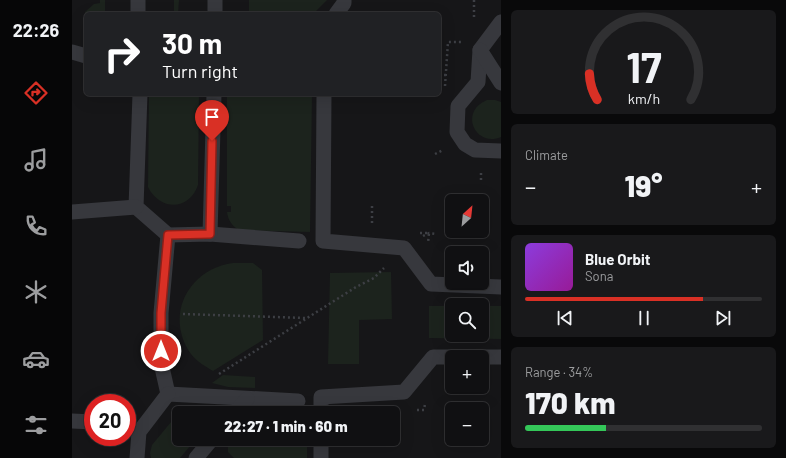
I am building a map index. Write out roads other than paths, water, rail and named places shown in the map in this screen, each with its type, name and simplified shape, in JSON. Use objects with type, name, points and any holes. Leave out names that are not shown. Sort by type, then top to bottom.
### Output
[{"type":"lane","points":[[138,0],[138,12]]},
{"type":"lane","points":[[215,0],[215,12]]},
{"type":"lane","points":[[337,12],[344,3],[344,0]]},
{"type":"lane","points":[[501,22],[480,50],[478,82],[458,106],[457,132],[465,144],[475,150],[501,151]]},
{"type":"lane","points":[[480,50],[501,83]]},
{"type":"lane","points":[[72,52],[84,55]]},
{"type":"lane","points":[[136,207],[140,96]]},
{"type":"lane","points":[[210,234],[214,96]]},
{"type":"lane","points":[[311,241],[324,96]]},
{"type":"lane","points":[[72,212],[136,207],[168,235],[210,234],[404,248],[431,284],[501,287]]},
{"type":"lane","points":[[168,235],[161,313],[161,363],[168,394]]},
{"type":"lane","points":[[136,426],[168,394],[246,399],[309,398],[404,392],[433,357],[445,357]]},
{"type":"lane","points":[[489,357],[501,357]]},
{"type":"lane","points":[[309,398],[315,406]]},
{"type":"lane","points":[[240,406],[246,399]]},
{"type":"lane","points":[[72,421],[84,422]]},
{"type":"lane","points":[[135,446],[137,458]]},
{"type":"lane","points":[[196,458],[206,446]]},
{"type":"lane","points":[[321,446],[321,458]]}]
